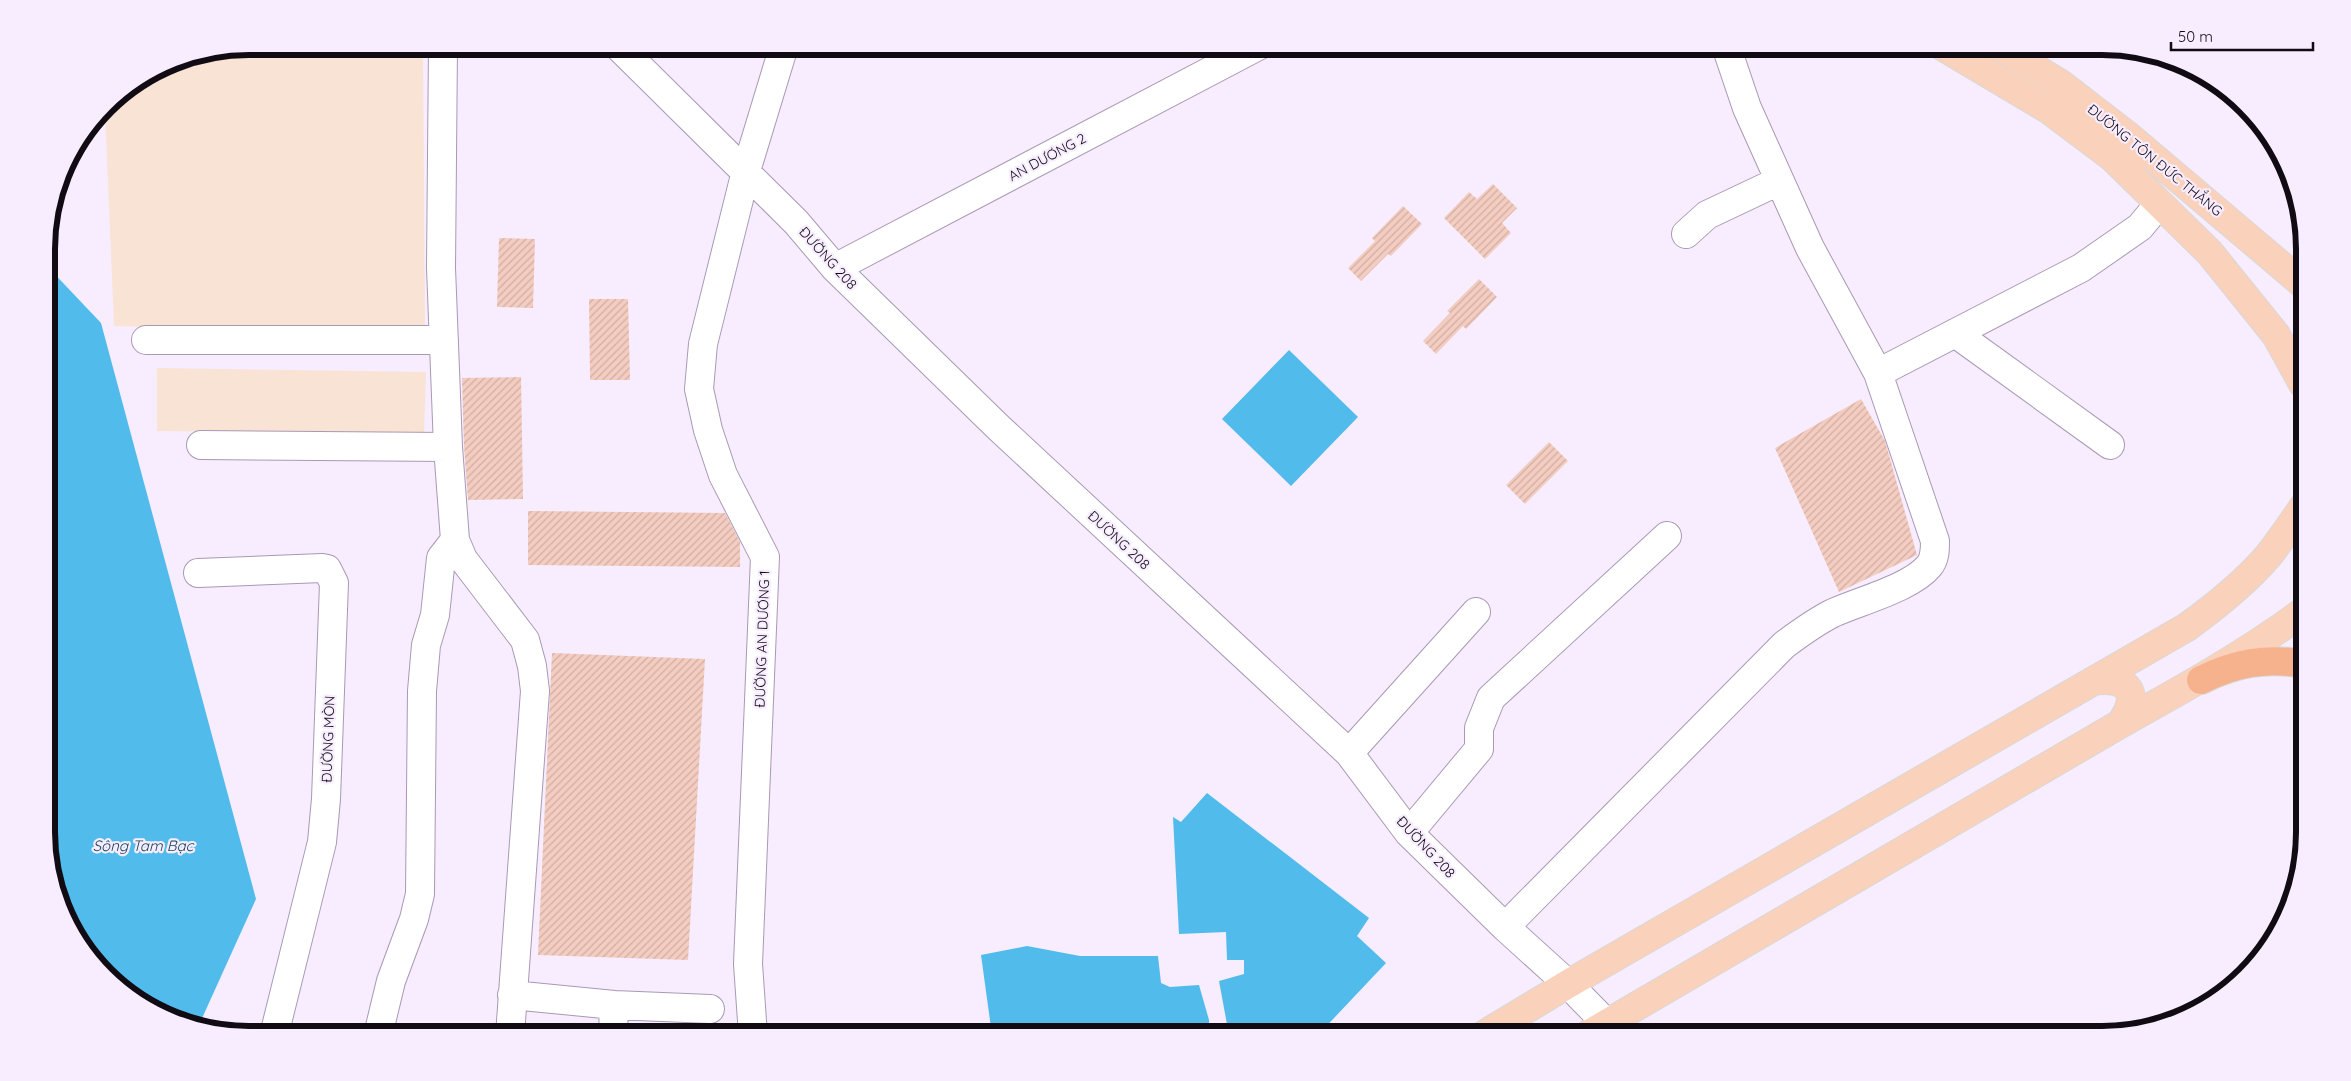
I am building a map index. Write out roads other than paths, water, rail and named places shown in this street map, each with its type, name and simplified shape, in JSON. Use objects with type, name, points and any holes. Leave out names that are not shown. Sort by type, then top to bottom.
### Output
[{"type":"highway","points":[[2201,680],[2236,665],[2254,661],[2273,660],[2296,663]]},
{"type":"main road","name":"ĐƯỜNG TÔN ĐỨC THẮNG","points":[[1957,55],[2048,109],[2112,157],[2210,253],[2276,335],[2296,370]]},
{"type":"main road","name":"ĐƯỜNG TÔN ĐỨC THẮNG","points":[[2013,55],[2061,84],[2098,112],[2173,172],[2296,278]]},
{"type":"main road","points":[[1498,1026],[2187,627],[2230,595],[2268,556],[2296,517]]},
{"type":"main road","points":[[1613,1026],[2120,724],[2201,680],[2240,656],[2296,617]]},
{"type":"main road","points":[[2093,681],[2108,678],[2119,682],[2128,689],[2132,700],[2129,712],[2120,724]]},
{"type":"street","points":[[443,55],[441,268],[448,447],[455,540],[464,559],[525,640],[532,666],[535,691],[510,1026]]},
{"type":"street","name":"ĐƯỜNG 208","points":[[627,55],[796,222],[835,268],[998,427],[1349,753],[1409,833],[1505,927],[1568,984],[1601,1026]]},
{"type":"street","name":"ĐƯỜNG AN DƯƠNG 1","points":[[752,1026],[748,964],[764,556],[723,475],[708,430],[699,389],[702,344],[746,171],[781,55]]},
{"type":"street","name":"AN DƯƠNG 2","points":[[835,268],[1241,55]]},
{"type":"street","points":[[1505,927],[1784,645],[1806,628],[1826,617],[1913,580],[1928,567],[1933,559],[1935,540],[1878,373],[1810,248],[1746,108],[1729,55]]},
{"type":"street","points":[[1686,234],[1707,215],[1780,181]]},
{"type":"street","points":[[1878,373],[2081,268],[2140,227],[2159,204]]},
{"type":"street","points":[[1955,333],[2110,445]]},
{"type":"street","points":[[146,340],[444,340]]},
{"type":"street","points":[[201,445],[448,447]]},
{"type":"street","points":[[1409,833],[1479,749],[1479,728],[1491,698],[1667,536]]},
{"type":"street","points":[[380,1026],[391,982],[414,919],[420,894],[422,691],[426,645],[435,615],[441,558],[455,540]]},
{"type":"street","name":"ĐƯỜNG MÒN","points":[[198,573],[322,568],[327,569],[334,582],[326,799],[322,842],[276,1026]]},
{"type":"street","points":[[1349,753],[1476,612]]},
{"type":"street","points":[[512,995],[614,1005],[710,1010]]},
{"type":"street","points":[[613,1026],[614,1005]]},
{"type":"water","name":"Sông Tam Bạc","points":[[55,274],[101,323],[256,899],[201,1020],[163,1006],[121,978],[103,960],[88,940],[75,918],[65,894],[55,845]]},
{"type":"water","points":[[1289,350],[1358,417],[1291,486],[1222,419]]},
{"type":"water","points":[[1207,793],[1369,918],[1357,936],[1386,963],[1326,1026],[1227,1026],[1219,981],[1244,974],[1244,960],[1227,960],[1226,932],[1179,934],[1173,817],[1181,822]]},
{"type":"water","points":[[1027,946],[1080,956],[1158,956],[1161,983],[1170,987],[1199,985],[1209,1026],[991,1026],[981,955]]}]
